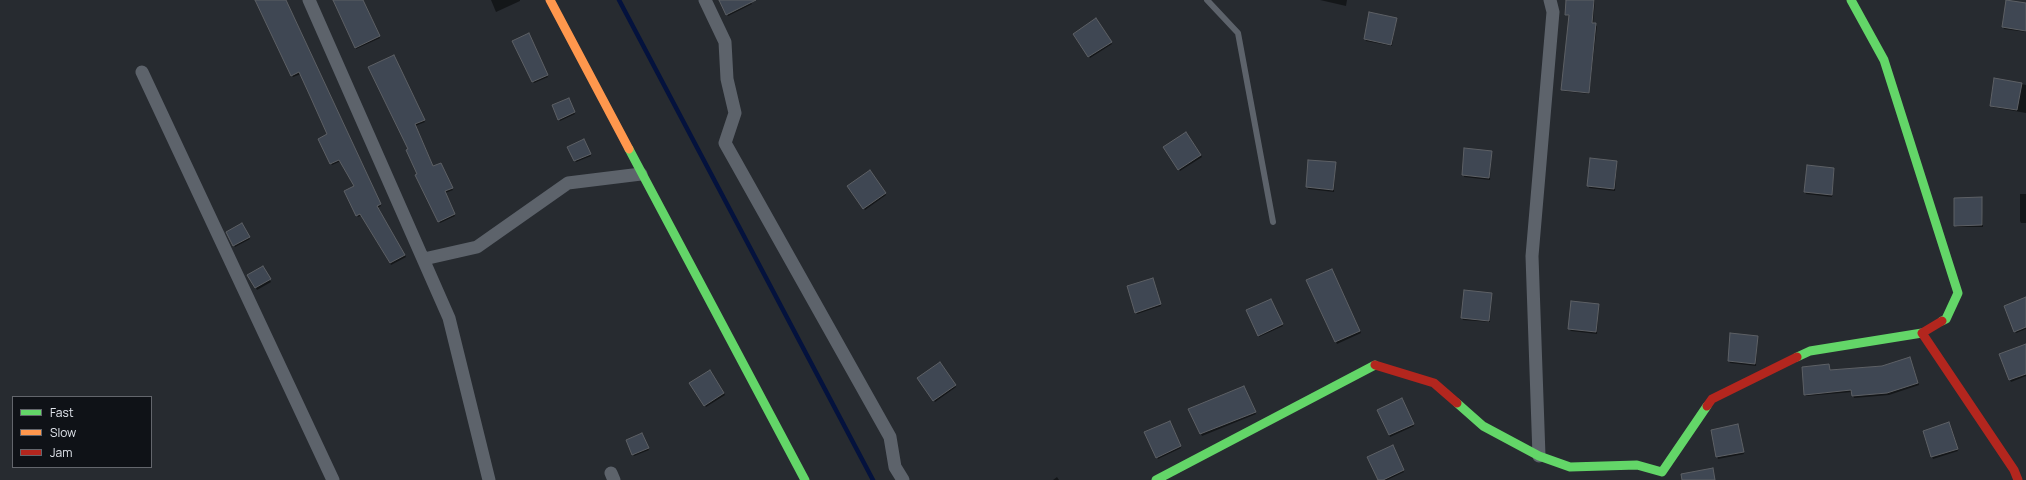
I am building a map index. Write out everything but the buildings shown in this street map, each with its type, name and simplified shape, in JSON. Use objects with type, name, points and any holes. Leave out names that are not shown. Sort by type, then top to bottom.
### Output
[{"type":"street","points":[[309,0],[449,318],[464,384],[489,480]]},
{"type":"street","points":[[550,0],[641,174],[805,480]]},
{"type":"street","points":[[705,0],[725,42],[726,79],[735,113],[726,143],[890,437],[895,467],[903,480]]},
{"type":"street","points":[[1539,456],[1532,256],[1553,12],[1550,0]]},
{"type":"street","points":[[1156,480],[1374,365],[1434,383],[1483,426],[1539,456],[1570,467],[1637,465],[1662,476],[1712,399],[1810,351],[1922,333],[1946,319],[1958,293],[1884,60],[1851,0]]},
{"type":"street","points":[[142,72],[332,480]]},
{"type":"street","points":[[424,259],[477,247],[568,183],[641,174]]},
{"type":"street","points":[[1922,333],[2014,470],[2018,480]]},
{"type":"lane","points":[[1207,0],[1238,33],[1273,222]]},
{"type":"waterway","points":[[619,0],[873,480]]},
{"type":"traffic: fast","points":[[1851,0],[1884,60],[1958,293],[1946,319],[1942,321]]},
{"type":"traffic: fast","points":[[629,149],[805,480]]},
{"type":"traffic: fast","points":[[1797,357],[1810,351],[1922,333]]},
{"type":"traffic: fast","points":[[1156,480],[1375,365]]},
{"type":"traffic: fast","points":[[1457,403],[1483,426],[1539,456],[1570,467],[1637,465],[1662,472],[1707,406]]},
{"type":"traffic: slow","points":[[550,0],[629,149]]},
{"type":"traffic: jam","points":[[1942,321],[1922,333],[2014,470],[2018,480]]},
{"type":"traffic: jam","points":[[1707,406],[1712,399],[1797,357]]},
{"type":"traffic: jam","points":[[1375,365],[1434,383],[1457,403]]}]
